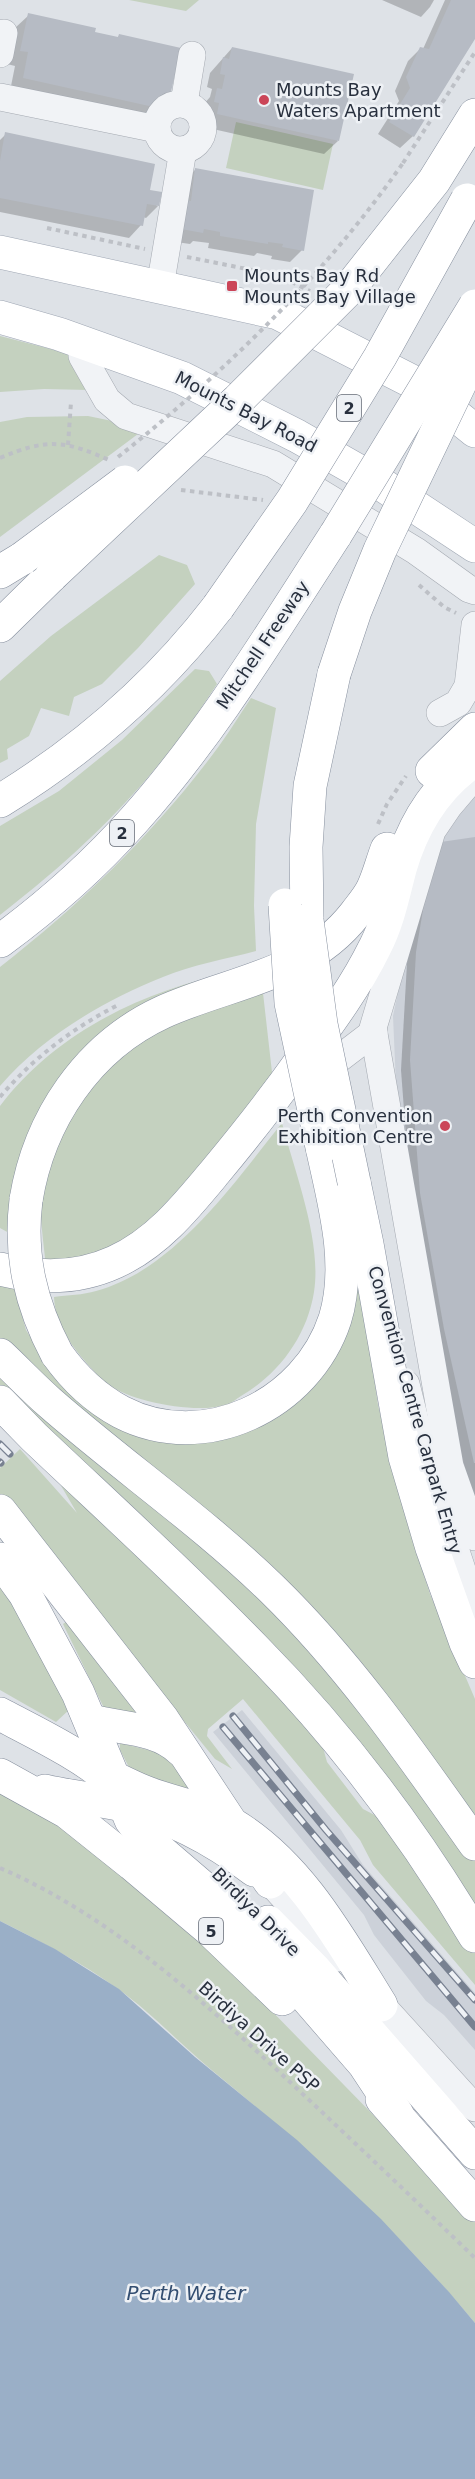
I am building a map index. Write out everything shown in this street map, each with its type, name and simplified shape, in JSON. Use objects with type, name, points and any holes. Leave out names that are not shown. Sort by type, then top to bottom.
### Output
[{"type":"main road","points":[[455,189],[475,115]]},
{"type":"main road","points":[[0,626],[455,189],[475,155]]},
{"type":"main road","name":"2","points":[[0,801],[44,772],[115,717],[189,645],[218,607],[292,501],[380,357],[455,189]]},
{"type":"main road","points":[[0,252],[278,313],[417,384],[475,431]]},
{"type":"main road","name":"Mitchell Freeway","points":[[0,941],[55,898],[135,819],[224,705],[393,445],[475,306]]},
{"type":"main road","name":"Mounts Bay Road","points":[[0,317],[182,378],[297,436],[378,482],[475,546]]},
{"type":"main road","points":[[327,669],[380,549],[475,352]]},
{"type":"main road","points":[[11,565],[238,399]]},
{"type":"main road","points":[[393,445],[327,669],[309,786],[300,909],[322,1148],[343,1185],[367,1244],[405,1457],[432,1548],[475,1662]]},
{"type":"main road","points":[[300,909],[321,1024],[343,1185],[339,1301],[335,1319],[323,1346],[309,1368],[294,1385],[264,1407],[243,1418],[202,1428],[162,1426],[138,1419],[103,1402],[69,1371],[57,1354],[37,1310],[26,1268],[23,1226],[34,1162],[53,1116],[85,1070],[115,1042],[143,1023],[199,998],[258,980],[293,965],[343,928],[373,889],[388,846],[412,797],[430,772],[475,729]]},
{"type":"main road","points":[[0,1269],[37,1276],[64,1276],[97,1269],[131,1254],[182,1211],[261,1118],[354,986],[388,918],[408,846],[430,801],[444,784],[475,760]]},
{"type":"main road","points":[[0,1355],[49,1402],[197,1521],[271,1588],[315,1633],[356,1680],[475,1844]]},
{"type":"main road","points":[[0,1402],[256,1649],[354,1763],[446,1887],[475,1936]]},
{"type":"main road","points":[[0,1511],[163,1719],[270,1882]]},
{"type":"main road","points":[[0,1558],[25,1594],[55,1646],[91,1721],[118,1789],[144,1837],[200,1885],[255,1938],[364,2064],[397,2114]]},
{"type":"main road","name":"Birdiya Drive","points":[[0,1714],[40,1735],[118,1789],[235,1888],[299,1954],[475,2152]]},
{"type":"main road","points":[[91,1721],[153,1733],[174,1744],[193,1762]]},
{"type":"main road","points":[[1,1775],[37,1789],[69,1797],[118,1789],[142,1791],[209,1813],[231,1823],[265,1846],[289,1870],[331,1925],[381,2005]]},
{"type":"main road","name":"5","points":[[1,1775],[67,1812],[209,1929],[397,2114],[475,2205]]},
{"type":"main road","points":[[118,1789],[225,1848],[270,1882]]},
{"type":"lane","points":[[184,103],[192,55]]},
{"type":"lane","points":[[0,97],[157,129]]},
{"type":"lane","points":[[176,103],[184,103],[195,108],[202,116],[204,130],[198,142],[183,150],[174,150],[162,142],[157,129],[158,117],[164,109],[176,103]]},
{"type":"lane","points":[[160,286],[183,150]]},
{"type":"lane","points":[[86,344],[82,356],[106,400],[126,416],[273,464],[416,551],[475,591]]},
{"type":"lane","points":[[440,712],[458,703],[468,686],[475,625]]},
{"type":"lane","points":[[475,777],[460,792],[432,831],[373,1028],[450,1466],[475,1537]]},
{"type":"lane","points":[[261,1118],[374,1032]]},
{"type":"lane","name":"Convention Centre Carpark Entry","points":[[367,1244],[423,1448],[475,1609]]},
{"type":"lane","points":[[270,1882],[475,2108]]},
{"type":"path","points":[[110,463],[182,404],[264,328],[334,252],[403,164],[475,52]]},
{"type":"path","points":[[69,445],[71,402]]},
{"type":"path","points":[[0,458],[23,448],[44,443],[69,445],[120,465]]},
{"type":"path","points":[[171,488],[274,503]]},
{"type":"path","points":[[415,581],[444,607],[475,625]]},
{"type":"path","points":[[376,829],[387,804],[407,774]]},
{"type":"path","points":[[0,1097],[27,1068],[63,1038],[122,1003]]},
{"type":"path","name":"Birdiya Drive PSP","points":[[0,1869],[82,1911],[138,1951],[216,2014],[475,2258]]},
{"type":"shaded area","name":"Perth Convention Exhibition Centre","points":[[475,787],[475,1504],[455,1431],[397,1107],[393,1016],[414,917],[455,805]]},
{"type":"shaded area","points":[[242,1710],[341,1830],[363,1865],[475,1993],[475,2050],[444,2015],[426,2001],[374,1935],[364,1915],[213,1732]]},
{"type":"green space","points":[[129,0],[199,0],[186,11]]},
{"type":"green space","points":[[236,122],[333,144],[323,190],[226,168]]},
{"type":"green space","points":[[0,336],[74,355],[89,390],[44,389],[0,392]]},
{"type":"green space","points":[[88,416],[146,428],[0,537],[0,422],[27,417]]},
{"type":"green space","points":[[159,555],[187,565],[195,584],[138,648],[102,684],[74,697],[69,716],[41,708],[29,736],[7,749],[8,759],[0,763],[0,681],[51,636]]},
{"type":"green space","points":[[195,669],[209,671],[217,684],[170,751],[145,781],[92,836],[0,915],[0,826],[59,791],[122,740]]},
{"type":"green space","points":[[251,698],[276,708],[256,824],[254,906],[256,951],[174,973],[118,997],[54,1036],[0,1086],[0,967],[84,896],[136,845],[207,762]]},
{"type":"green space","points":[[233,972],[43,1103],[24,1143],[15,1174],[9,1233],[0,1228],[0,1106],[22,1080],[48,1056],[104,1018],[167,990]]},
{"type":"green space","points":[[263,993],[273,1081],[199,1168],[145,1225],[105,1255],[46,1267],[41,1204],[49,1166],[72,1114],[89,1090],[131,1049],[154,1033],[190,1015]]},
{"type":"green space","points":[[282,1123],[311,1229],[315,1272],[314,1292],[305,1324],[289,1352],[279,1365],[255,1387],[229,1404],[213,1407],[164,1405],[132,1396],[107,1384],[84,1360],[66,1336],[58,1317],[54,1297],[96,1291],[124,1280],[151,1264],[176,1245],[222,1197]]},
{"type":"green space","points":[[357,1251],[378,1405],[409,1529],[430,1594],[475,1699],[475,1829],[425,1757],[0,1339],[0,1278],[13,1282],[26,1330],[57,1379],[81,1405],[100,1417],[178,1443],[227,1439],[264,1425],[290,1407]]},
{"type":"green space","points":[[0,1373],[295,1628],[409,1766],[475,1861],[475,1922],[423,1840],[0,1390]]},
{"type":"green space","points":[[20,1449],[77,1513],[53,1472],[319,1733],[327,1762],[363,1809],[388,1822],[475,1953],[475,1985],[373,1865],[360,1840],[243,1699],[208,1729],[207,1736],[232,1769],[215,1759],[0,1496],[0,1468]]},
{"type":"green space","points":[[0,1576],[71,1708],[56,1722],[0,1690]]},
{"type":"green space","points":[[72,1618],[158,1724],[104,1708],[63,1624]]},
{"type":"green space","points":[[120,1743],[168,1755],[206,1802],[132,1773],[120,1750]]},
{"type":"green space","points":[[0,1784],[26,1800],[133,1881],[221,1959],[429,2169],[475,2222],[475,2323],[383,2222],[318,2161],[202,2062],[143,2008],[90,1970],[0,1921]]},
{"type":"water","name":"Perth Water","points":[[0,1921],[55,1949],[119,1989],[195,2057],[297,2140],[381,2219],[449,2292],[475,2323],[475,2479],[0,2479]]},
{"type":"building","points":[[451,0],[475,0],[475,39],[414,137],[389,122],[410,88],[406,77],[420,47],[429,49]]},
{"type":"building","points":[[28,13],[96,28],[95,32],[118,37],[119,34],[181,48],[168,105],[159,103],[158,108],[23,78],[28,52],[20,51]]},
{"type":"building","points":[[232,47],[354,74],[339,141],[217,114],[219,103],[214,102],[217,88],[222,89],[225,75],[220,74],[223,57],[229,59]]},
{"type":"building","points":[[5,132],[155,164],[150,190],[162,192],[159,206],[147,204],[143,226],[0,198],[0,161]]},
{"type":"building","points":[[195,168],[314,190],[304,251],[282,247],[283,244],[268,242],[268,244],[220,236],[220,232],[204,229],[203,233],[181,229],[186,200],[191,201]]},
{"type":"building","name":"Perth Convention Exhibition Centre","points":[[475,837],[474,1463],[444,1329],[420,1193],[410,1060],[416,952],[434,843]]},
{"type":"railway","points":[[0,1444],[10,1454]]},
{"type":"railway","points":[[233,1716],[326,1830],[475,2000]]},
{"type":"railway","points":[[223,1727],[475,2027]]},
{"type":"place","name":"Mounts Bay Waters Apartment","points":[[264,100]]},
{"type":"place","name":"Mounts Bay Rd Mounts Bay Village","points":[[232,286]]},
{"type":"place","name":"Perth Convention Exhibition Centre","points":[[445,1126]]}]
